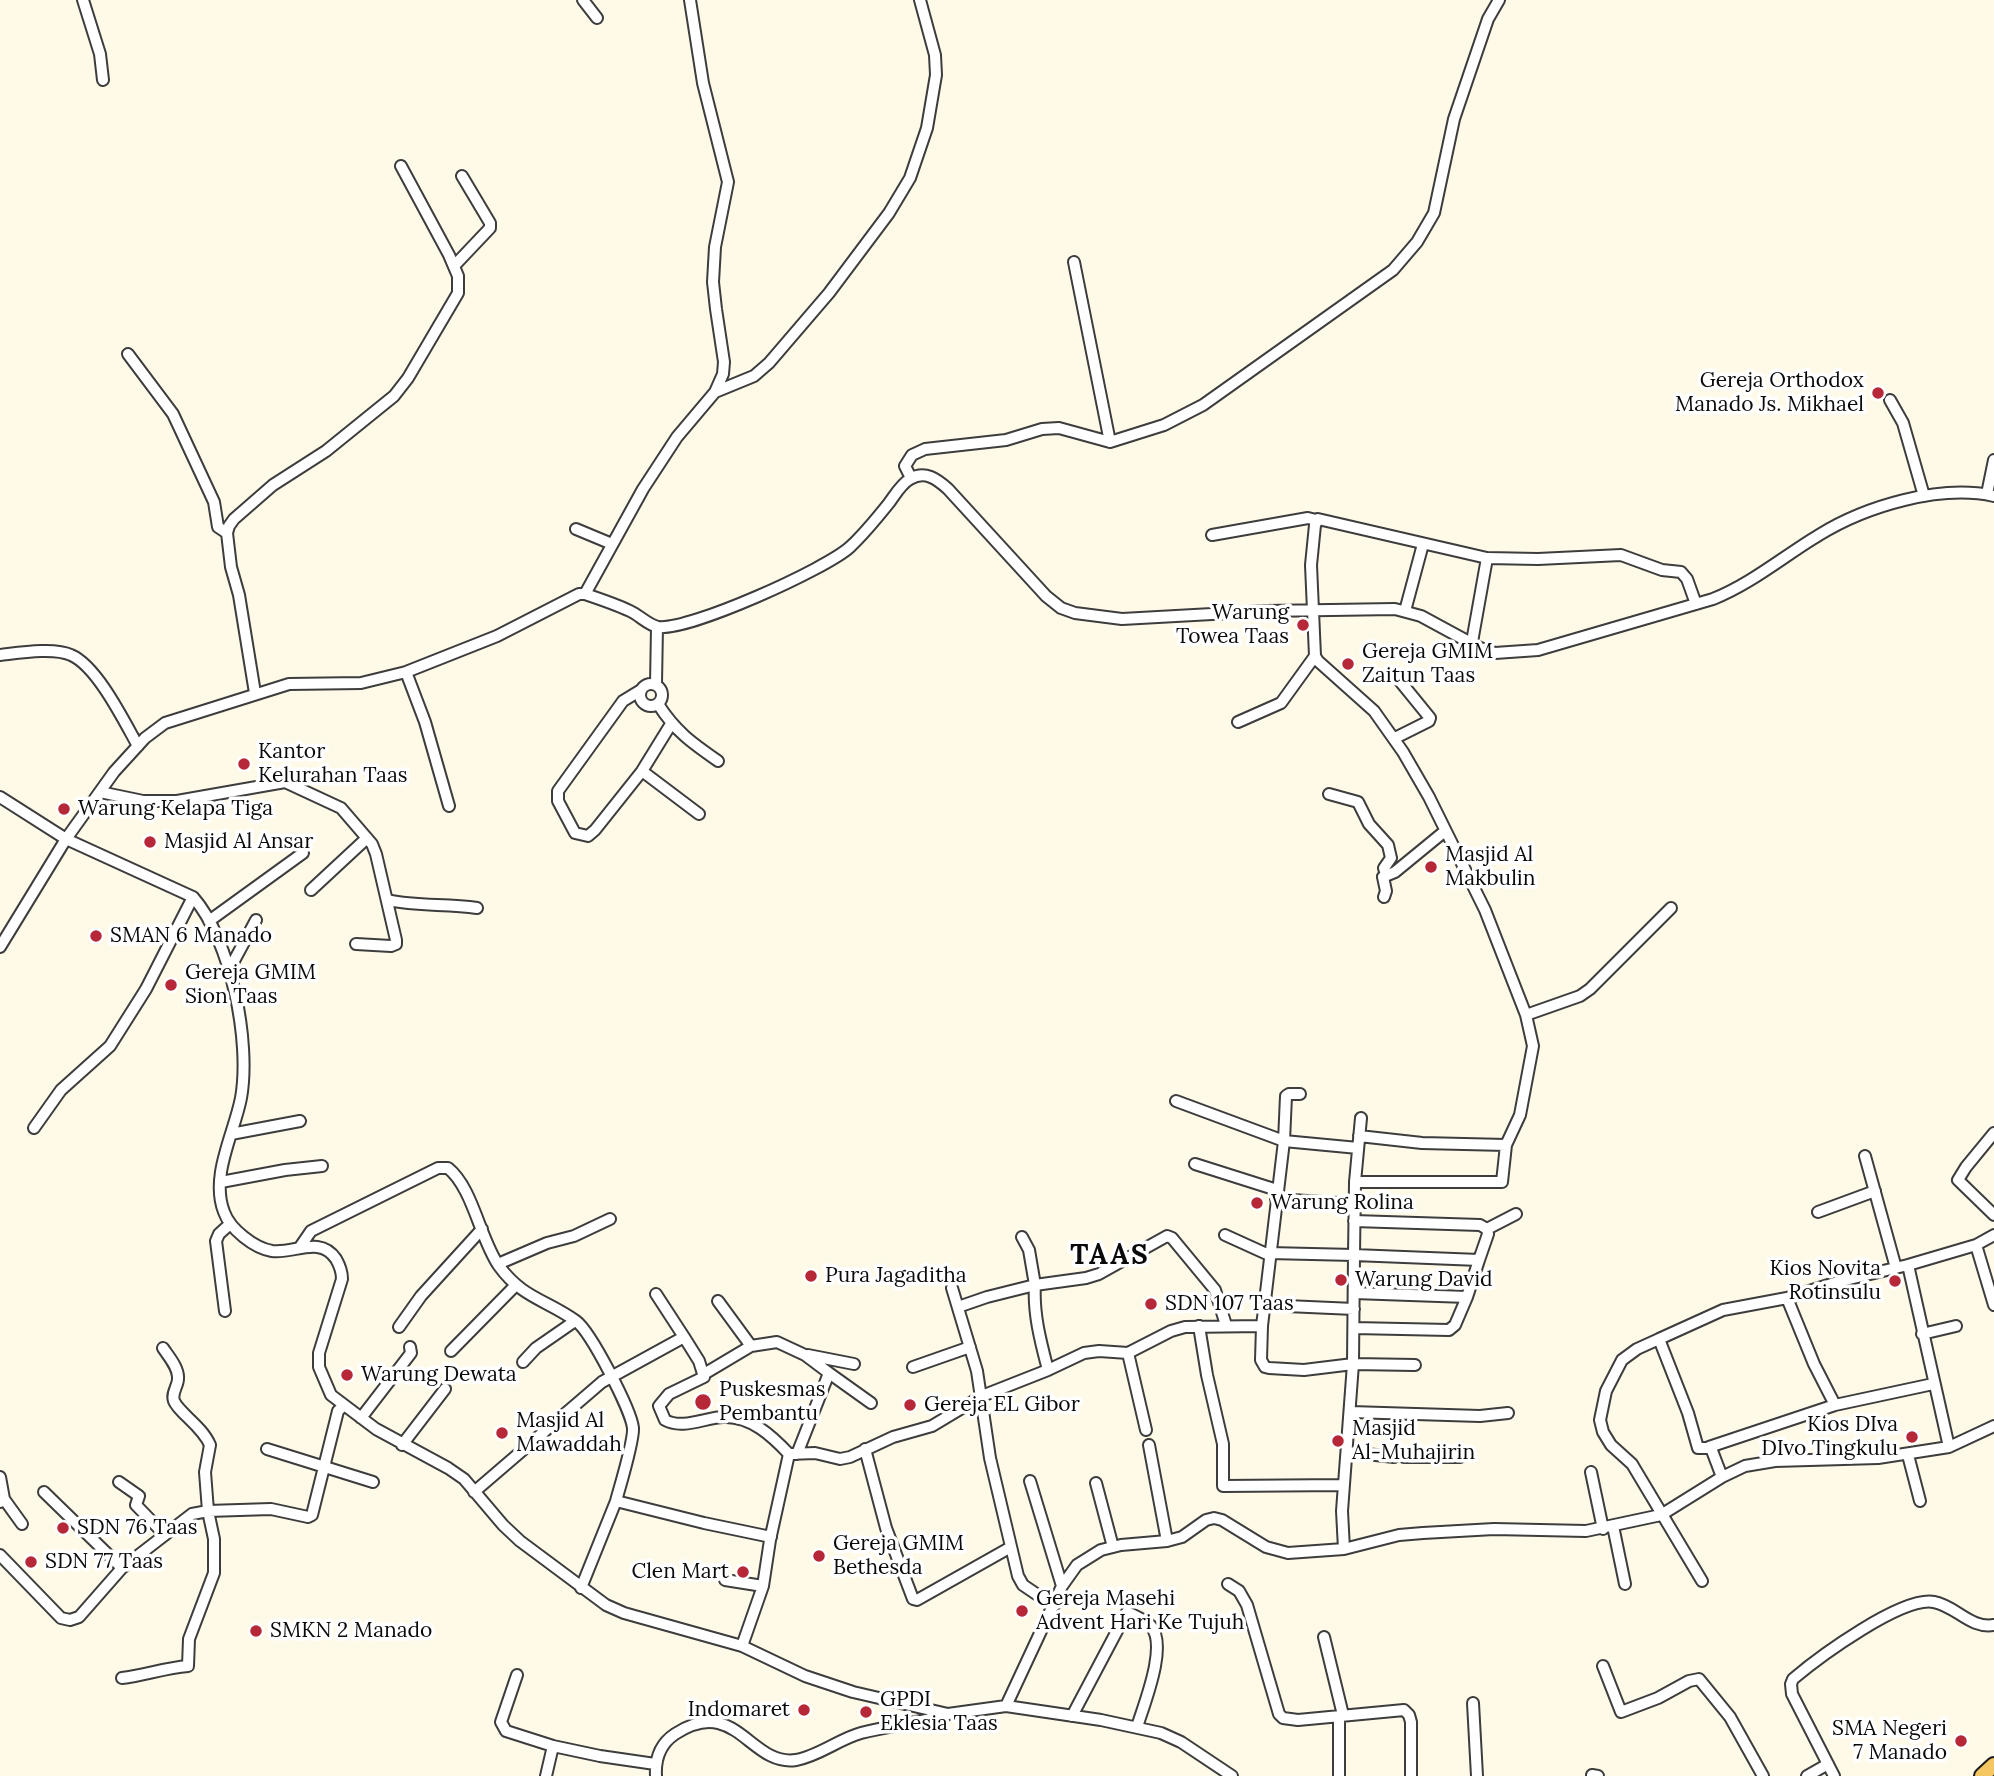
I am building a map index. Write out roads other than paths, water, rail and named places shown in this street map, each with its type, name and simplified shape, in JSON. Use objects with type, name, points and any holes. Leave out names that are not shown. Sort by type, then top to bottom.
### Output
[{"type":"main road","points":[[1982,1776],[1994,1765]]},
{"type":"street","points":[[83,0],[100,54],[103,80]]},
{"type":"street","points":[[583,0],[597,18]]},
{"type":"street","points":[[0,947],[66,839],[114,772],[138,746],[165,723],[289,684],[361,682],[407,672],[497,636],[537,614],[584,594],[643,489],[677,437],[715,392],[723,374],[724,359],[713,282],[715,247],[727,182],[701,72],[690,0]]},
{"type":"street","points":[[715,392],[754,376],[769,363],[829,293],[889,213],[910,178],[927,128],[936,75],[935,55],[920,0]]},
{"type":"street","points":[[911,478],[905,466],[912,455],[943,445],[1006,440],[1042,429],[1059,428],[1110,442],[1164,425],[1203,405],[1394,270],[1418,242],[1434,213],[1454,119],[1488,19],[1499,0]]},
{"type":"street","points":[[255,693],[227,533],[234,519],[273,485],[326,451],[394,396],[408,378],[458,293],[458,276],[454,266],[401,166]]},
{"type":"street","points":[[454,266],[489,228],[490,223],[462,176]]},
{"type":"street","points":[[1074,261],[1110,442]]},
{"type":"street","points":[[128,354],[173,414],[214,502],[218,527],[227,533]]},
{"type":"street","points":[[1890,400],[1903,423],[1924,496]]},
{"type":"street","points":[[584,594],[629,611],[657,627],[702,618],[840,555],[902,485],[923,474],[940,482],[1032,583],[1061,608],[1075,613],[1122,619],[1314,610],[1405,611],[1421,616],[1480,648],[1495,653],[1538,650],[1694,598],[1732,591],[1821,534],[1891,505],[1952,491],[1990,495],[1994,460]]},
{"type":"street","points":[[1212,535],[1308,518],[1333,521],[1487,558],[1546,559],[1621,555],[1662,570],[1679,570],[1694,598]]},
{"type":"street","points":[[1238,722],[1281,704],[1315,656],[1311,565],[1316,520]]},
{"type":"street","points":[[576,529],[612,544]]},
{"type":"street","points":[[1405,611],[1423,544]]},
{"type":"street","points":[[1472,642],[1487,558]]},
{"type":"street","points":[[641,690],[642,701],[652,706],[658,704],[663,694],[656,684],[657,627]]},
{"type":"street","points":[[0,655],[36,652],[70,654],[83,663],[100,684],[138,746]]},
{"type":"street","points":[[1315,656],[1374,710],[1395,738],[1429,797],[1485,909],[1533,1039],[1520,1115],[1506,1145],[1502,1182],[1355,1182]]},
{"type":"street","points":[[407,672],[425,722],[449,806]]},
{"type":"street","points":[[1395,675],[1430,719],[1395,738]]},
{"type":"street","points":[[656,684],[645,685],[623,701],[558,791],[558,801],[575,833],[588,836],[595,830],[642,771],[671,724]]},
{"type":"street","points":[[658,704],[671,724],[685,738],[718,761]]},
{"type":"street","points":[[642,771],[699,814]]},
{"type":"street","points":[[100,792],[143,801],[177,801],[285,782],[341,808],[372,845],[388,900],[396,944],[356,944]]},
{"type":"street","points":[[1329,794],[1360,804],[1369,824],[1390,849],[1391,858],[1384,868],[1386,875]]},
{"type":"street","points":[[0,797],[66,839],[193,897],[205,910],[228,972],[239,1013],[245,1062],[240,1101],[221,1170],[222,1209],[230,1224],[253,1242],[272,1251],[300,1247],[325,1249],[332,1253],[342,1271],[334,1311],[319,1353],[319,1367],[331,1395],[402,1445],[464,1479],[511,1533],[606,1605],[624,1613],[742,1646],[830,1686],[948,1714]]},
{"type":"street","points":[[1384,897],[1386,891],[1382,880],[1386,875],[1395,872],[1446,831]]},
{"type":"street","points":[[311,890],[372,845]]},
{"type":"street","points":[[209,921],[303,853]]},
{"type":"street","points":[[34,1128],[61,1090],[105,1051],[116,1037],[146,989],[193,897]]},
{"type":"street","points":[[388,900],[410,904],[446,903],[477,908]]},
{"type":"street","points":[[1526,1015],[1580,996],[1590,989],[1671,908]]},
{"type":"street","points":[[228,972],[256,920]]},
{"type":"street","points":[[1300,1094],[1286,1096],[1284,1141],[1269,1254],[1261,1360],[1265,1367],[1297,1370],[1353,1364],[1415,1365]]},
{"type":"street","points":[[1176,1101],[1284,1141],[1358,1148]]},
{"type":"street","points":[[1344,1549],[1344,1485],[1353,1364],[1354,1204],[1361,1118]]},
{"type":"street","points":[[231,1134],[300,1121]]},
{"type":"street","points":[[1994,1133],[1958,1180],[1994,1214]]},
{"type":"street","points":[[1359,1136],[1422,1143],[1506,1145]]},
{"type":"street","points":[[1865,1156],[1921,1327],[1949,1447]]},
{"type":"street","points":[[1195,1164],[1276,1195],[1354,1204]]},
{"type":"street","points":[[221,1182],[322,1166]]},
{"type":"street","points":[[300,1247],[311,1231],[439,1168],[448,1168],[454,1173],[498,1264],[514,1286],[575,1321],[587,1333],[633,1427],[615,1505],[581,1588]]},
{"type":"street","points":[[1818,1212],[1875,1191]]},
{"type":"street","points":[[1354,1328],[1449,1330],[1455,1325],[1467,1297],[1487,1229],[1516,1214]]},
{"type":"street","points":[[498,1264],[610,1219]]},
{"type":"street","points":[[1354,1221],[1480,1224],[1487,1229]]},
{"type":"street","points":[[225,1311],[216,1241],[219,1234],[230,1224]]},
{"type":"street","points":[[399,1327],[421,1296],[482,1229]]},
{"type":"street","points":[[1225,1235],[1269,1254],[1479,1260]]},
{"type":"street","points":[[1702,1581],[1632,1464],[1624,1454],[1614,1448],[1603,1432],[1600,1420],[1606,1391],[1614,1372],[1628,1355],[1723,1310],[1787,1298],[1976,1245],[1994,1235]]},
{"type":"street","points":[[958,1307],[1035,1285],[1099,1274],[1167,1236],[1189,1256],[1215,1290],[1226,1325]]},
{"type":"street","points":[[1022,1237],[1029,1250],[1038,1329],[1048,1370]]},
{"type":"street","points":[[1976,1245],[1993,1301]]},
{"type":"street","points":[[451,1351],[514,1286]]},
{"type":"street","points":[[952,1288],[982,1396],[990,1458],[1018,1576],[1023,1585],[1054,1606]]},
{"type":"street","points":[[1354,1293],[1467,1297]]},
{"type":"street","points":[[656,1294],[684,1336],[704,1374]]},
{"type":"street","points":[[1787,1298],[1814,1364],[1835,1405]]},
{"type":"street","points":[[718,1301],[751,1346]]},
{"type":"street","points":[[1264,1305],[1354,1309]]},
{"type":"street","points":[[523,1362],[536,1348],[575,1321]]},
{"type":"street","points":[[871,1403],[805,1355],[777,1342],[751,1346],[704,1374],[700,1380],[673,1392],[660,1402],[660,1411],[665,1420],[675,1423],[724,1417],[741,1419],[760,1427],[793,1454],[815,1454],[840,1459],[893,1437],[932,1426],[982,1396],[1090,1351],[1128,1353],[1171,1331],[1199,1326],[1262,1326]]},
{"type":"street","points":[[1199,1326],[1207,1376],[1220,1429],[1223,1486],[1344,1485]]},
{"type":"street","points":[[1921,1327],[1956,1326]]},
{"type":"street","points":[[474,1492],[602,1382],[684,1336]]},
{"type":"street","points":[[1659,1339],[1689,1416],[1698,1448],[1709,1447],[1835,1405],[1933,1384]]},
{"type":"street","points":[[361,1418],[411,1353],[410,1347]]},
{"type":"street","points":[[913,1367],[970,1347]]},
{"type":"street","points":[[122,1678],[164,1668],[188,1666],[189,1639],[214,1573],[214,1539],[208,1511],[205,1472],[210,1445],[199,1426],[175,1402],[173,1395],[178,1374],[163,1348]]},
{"type":"street","points":[[1128,1353],[1146,1430]]},
{"type":"street","points":[[805,1355],[854,1364]]},
{"type":"street","points":[[742,1646],[763,1586],[770,1540],[793,1454],[829,1373]]},
{"type":"street","points":[[402,1445],[445,1389]]},
{"type":"street","points":[[0,1555],[61,1618],[70,1620],[79,1617],[122,1568],[191,1514],[271,1509],[308,1517],[312,1515],[338,1411],[343,1406]]},
{"type":"street","points":[[1351,1412],[1480,1416],[1508,1413]]},
{"type":"street","points":[[1006,1706],[1062,1586],[1077,1565],[1101,1550],[1181,1537],[1206,1520],[1222,1520],[1275,1551],[1302,1553],[1344,1549],[1399,1535],[1513,1529],[1562,1532],[1608,1527],[1661,1515],[1721,1477],[1745,1466],[1775,1461],[1908,1455],[1949,1447],[1994,1426]]},
{"type":"street","points":[[1149,1445],[1167,1541]]},
{"type":"street","points":[[1709,1447],[1721,1477]]},
{"type":"street","points":[[267,1449],[373,1482]]},
{"type":"street","points":[[865,1449],[886,1528],[911,1597],[915,1600],[1011,1547]]},
{"type":"street","points":[[1908,1455],[1920,1501]]},
{"type":"street","points":[[1347,1457],[1460,1457]]},
{"type":"street","points":[[1591,1472],[1625,1584]]},
{"type":"street","points":[[0,1477],[2,1500],[22,1524]]},
{"type":"street","points":[[1030,1481],[1062,1586]]},
{"type":"street","points":[[120,1482],[136,1492],[139,1496],[136,1505],[165,1535]]},
{"type":"street","points":[[1096,1483],[1113,1547]]},
{"type":"street","points":[[44,1492],[122,1568]]},
{"type":"street","points":[[615,1505],[770,1540]]},
{"type":"street","points":[[726,1580],[763,1586]]},
{"type":"street","points":[[1228,1584],[1239,1591],[1247,1605],[1279,1714],[1288,1720],[1404,1710],[1411,1722],[1411,1776]]},
{"type":"street","points":[[1834,1776],[1792,1694],[1791,1684],[1797,1676],[1870,1625],[1919,1602],[1933,1602],[1974,1623],[1994,1625]]},
{"type":"street","points":[[1072,1716],[1127,1612],[1151,1627],[1157,1638],[1154,1672],[1137,1727]]},
{"type":"street","points":[[1324,1637],[1341,1716],[1339,1776]]},
{"type":"street","points":[[1603,1666],[1621,1712],[1699,1679],[1730,1717],[1763,1776]]},
{"type":"street","points":[[517,1675],[501,1722],[506,1731],[553,1746],[655,1770],[667,1740],[693,1724],[712,1721],[728,1726],[772,1755],[797,1760],[862,1733],[923,1722],[948,1714],[1006,1706],[1137,1727],[1181,1742],[1232,1776]]},
{"type":"street","points":[[1473,1703],[1477,1776]]},
{"type":"street","points":[[545,1776],[553,1746]]},
{"type":"street","points":[[1807,1776],[1828,1764]]},
{"type":"place","name":"Gereja Orthodox Manado Js. Mikhael","points":[[1878,393]]},
{"type":"place","name":"Warung Towea Taas","points":[[1303,625]]},
{"type":"place","name":"Gereja GMIM Zaitun Taas","points":[[1348,664]]},
{"type":"place","name":"Kantor Kelurahan Taas","points":[[244,764]]},
{"type":"place","name":"Warung Kelapa Tiga","points":[[64,809]]},
{"type":"place","name":"Masjid Al Ansar","points":[[150,842]]},
{"type":"place","name":"Masjid Al Makbulin","points":[[1431,867]]},
{"type":"place","name":"SMAN 6 Manado","points":[[96,936]]},
{"type":"place","name":"Gereja GMIM Sion Taas","points":[[171,985]]},
{"type":"place","name":"Warung Rolina","points":[[1257,1203]]},
{"type":"place","name":"Pura Jagaditha","points":[[811,1276]]},
{"type":"place","name":"Warung David","points":[[1341,1280]]},
{"type":"place","name":"Kios Novita Rotinsulu","points":[[1895,1281]]},
{"type":"place","name":"SDN 107 Taas","points":[[1151,1304]]},
{"type":"place","name":"Warung Dewata","points":[[347,1375]]},
{"type":"place","name":"Puskesmas Pembantu","points":[[703,1402]]},
{"type":"place","name":"Gereja EL Gibor","points":[[910,1405]]},
{"type":"place","name":"Masjid Al Mawaddah","points":[[502,1433]]},
{"type":"place","name":"Kios DIva DIvo Tingkulu","points":[[1912,1437]]},
{"type":"place","name":"Masjid Al-Muhajirin","points":[[1338,1441]]},
{"type":"place","name":"SDN 76 Taas","points":[[63,1528]]},
{"type":"place","name":"Gereja GMIM Bethesda","points":[[819,1556]]},
{"type":"place","name":"SDN 77 Taas","points":[[31,1562]]},
{"type":"place","name":"Clen Mart","points":[[743,1572]]},
{"type":"place","name":"Gereja Masehi Advent Hari Ke Tujuh","points":[[1022,1611]]},
{"type":"place","name":"SMKN 2 Manado","points":[[256,1631]]},
{"type":"place","name":"Indomaret","points":[[804,1710]]},
{"type":"place","name":"GPDI Eklesia Taas","points":[[866,1712]]},
{"type":"place","name":"SMA Negeri 7 Manado","points":[[1961,1741]]},
{"type":"district","name":"TAAS","points":[[1110,1256]]}]
